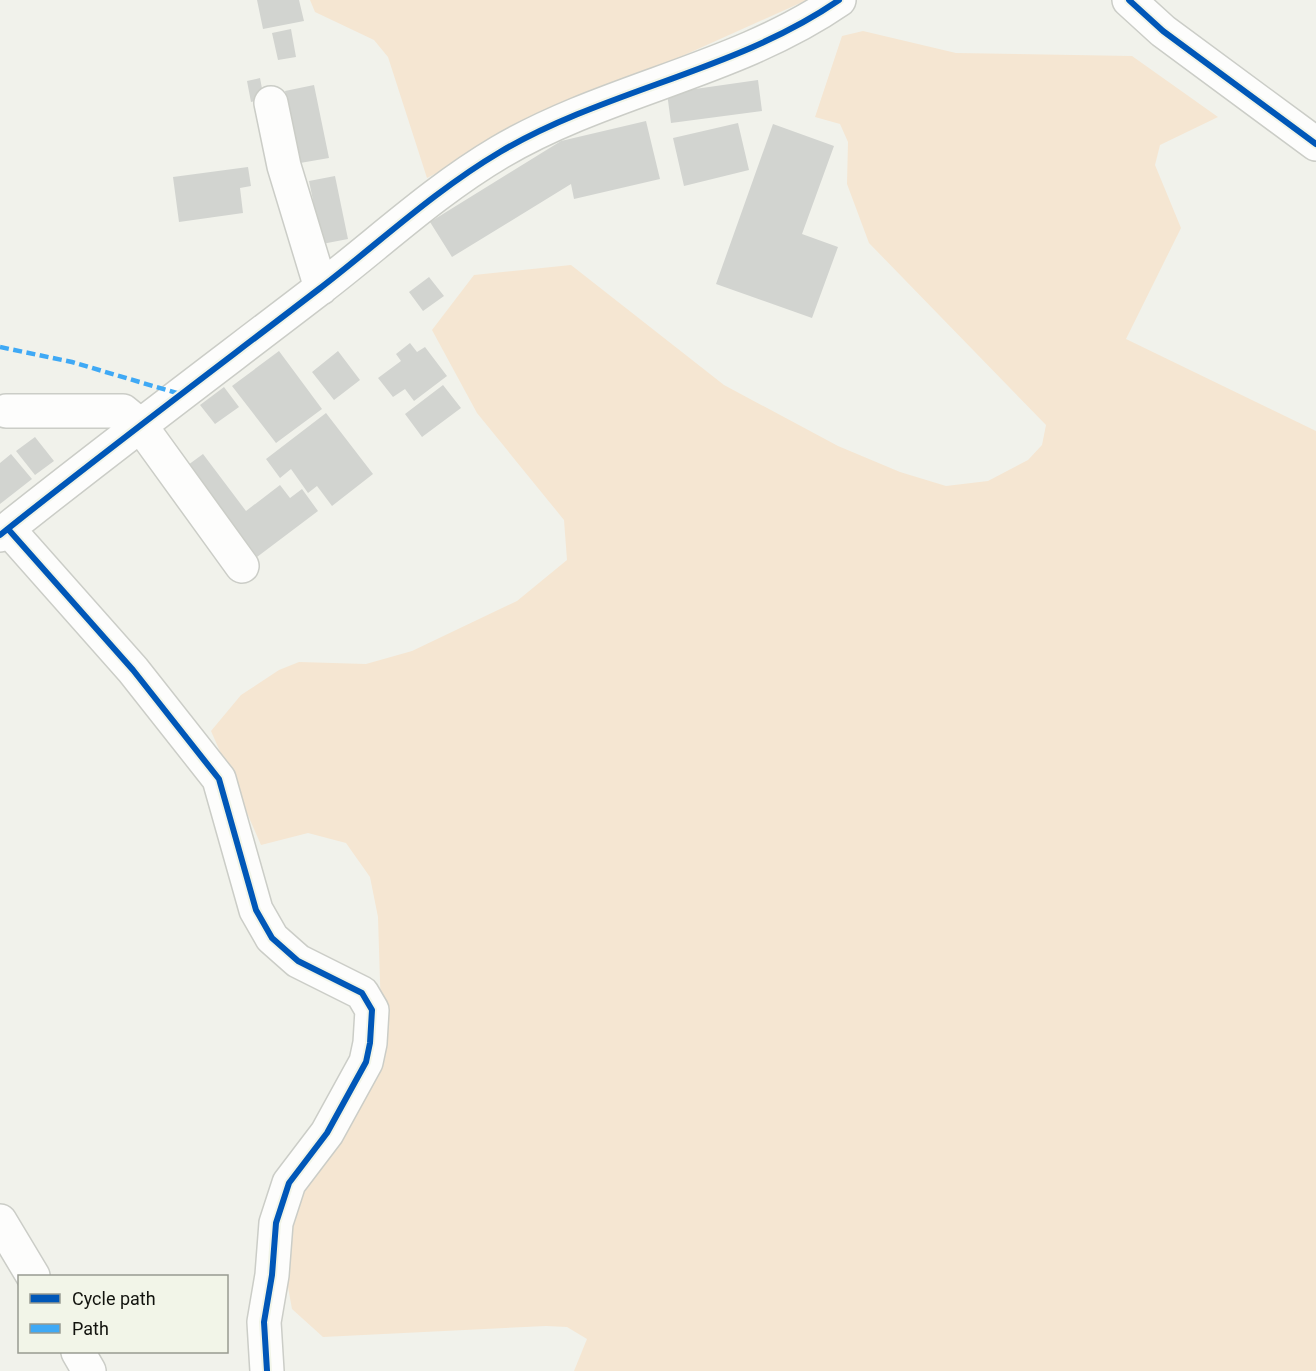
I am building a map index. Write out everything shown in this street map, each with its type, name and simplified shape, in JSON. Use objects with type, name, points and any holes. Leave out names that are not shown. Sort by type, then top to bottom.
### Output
[{"type":"street","points":[[267,1371],[264,1322],[272,1275],[276,1223],[290,1183],[327,1133],[366,1062],[372,1010],[362,993],[298,961],[272,938],[256,910],[219,779],[133,670],[4,532],[140,425],[321,288],[432,198],[500,152],[574,115],[779,36],[839,0]]},
{"type":"street","points":[[1129,0],[1163,32],[1316,144]]},
{"type":"street","points":[[272,103],[284,166],[321,288]]},
{"type":"street","points":[[6,411],[123,411],[140,425],[242,566]]},
{"type":"street","points":[[0,1221],[32,1275]]},
{"type":"street","points":[[79,1353],[90,1371]]},
{"type":"shaded area","points":[[310,0],[807,0],[529,125],[427,178],[388,57],[374,40],[315,12]]},
{"type":"shaded area","points":[[863,31],[956,53],[1132,56],[1218,117],[1160,145],[1155,165],[1181,228],[1126,339],[1316,431],[1316,1371],[574,1371],[587,1339],[567,1327],[546,1326],[323,1337],[292,1309],[284,1265],[295,1204],[382,1045],[378,917],[370,877],[346,843],[308,833],[261,845],[211,731],[241,695],[279,670],[299,662],[366,664],[412,651],[517,601],[567,560],[564,520],[477,413],[432,330],[474,275],[571,265],[724,385],[838,446],[900,472],[946,486],[988,481],[1028,460],[1042,445],[1046,425],[869,243],[847,184],[848,142],[840,124],[815,117],[842,36]]},
{"type":"building","points":[[257,0],[299,0],[304,21],[263,29]]},
{"type":"building","points":[[291,29],[296,57],[278,60],[272,33]]},
{"type":"building","points":[[260,78],[264,99],[251,102],[247,81]]},
{"type":"building","points":[[758,80],[762,111],[671,123],[667,93]]},
{"type":"building","points":[[314,85],[329,158],[300,163],[285,91]]},
{"type":"building","points":[[646,121],[660,179],[574,199],[571,184],[452,257],[430,222],[561,141]]},
{"type":"building","points":[[738,123],[749,170],[684,186],[673,138]]},
{"type":"building","points":[[773,124],[834,146],[802,234],[838,247],[812,318],[716,284]]},
{"type":"building","points":[[248,167],[251,186],[240,188],[243,213],[179,222],[173,177]]},
{"type":"building","points":[[335,176],[348,239],[322,244],[309,181]]},
{"type":"building","points":[[429,277],[444,296],[423,311],[409,292]]},
{"type":"building","points":[[410,343],[417,352],[425,347],[447,376],[414,401],[405,389],[393,397],[378,378],[401,361],[396,354]]},
{"type":"building","points":[[279,351],[322,409],[276,443],[232,386]]},
{"type":"building","points":[[338,351],[360,380],[334,400],[312,372]]},
{"type":"building","points":[[443,385],[461,408],[422,437],[405,414]]},
{"type":"building","points":[[224,387],[239,407],[215,424],[200,405]]},
{"type":"building","points":[[326,413],[373,474],[332,506],[317,486],[308,493],[291,469],[280,478],[266,459]]},
{"type":"building","points":[[35,437],[54,461],[35,475],[16,451]]},
{"type":"building","points":[[11,454],[32,479],[0,504],[0,463]]},
{"type":"building","points":[[203,454],[246,511],[280,485],[290,498],[302,489],[318,511],[257,557],[188,465]]},
{"type":"marked path","points":[[0,347],[72,362],[180,394]]},
{"type":"cycle path","points":[[0,535],[319,289],[430,200],[476,167],[541,130],[758,45],[839,0]]},
{"type":"cycle path","points":[[1129,0],[1163,31],[1316,144]]},
{"type":"cycle path","points":[[8,529],[133,670],[219,779],[256,910],[272,938],[298,961],[362,993],[372,1010],[366,1062],[327,1133],[289,1183],[276,1223],[272,1275],[264,1322],[267,1371]]}]
